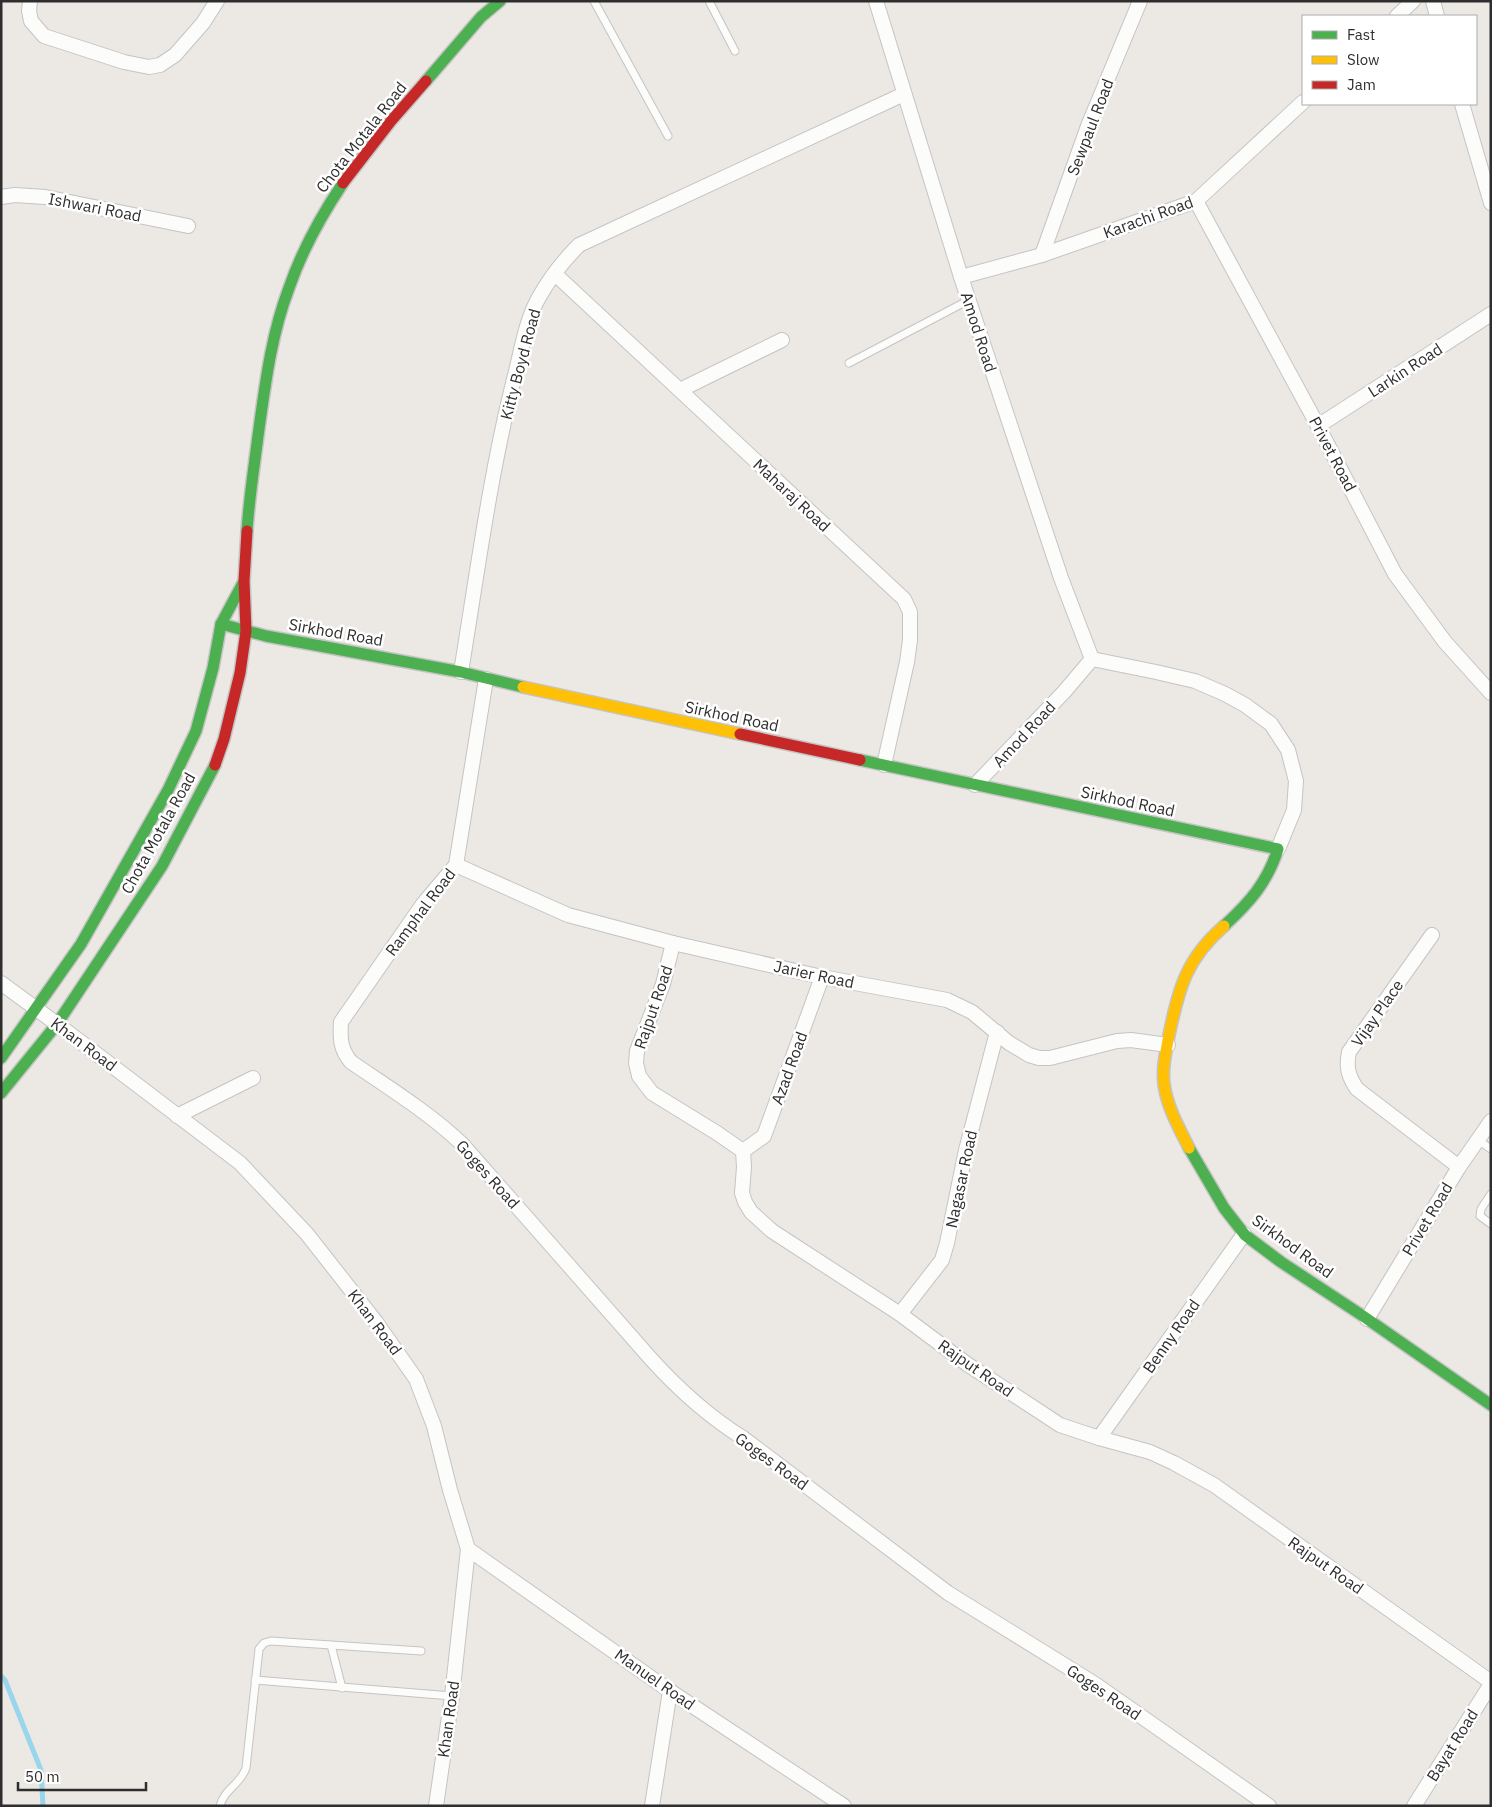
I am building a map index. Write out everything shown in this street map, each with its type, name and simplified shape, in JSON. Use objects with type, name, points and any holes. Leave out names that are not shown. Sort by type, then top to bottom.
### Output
[{"type":"street","points":[[30,1],[31,21],[44,36],[124,62],[149,67],[160,65],[175,55],[203,23],[217,1]]},
{"type":"street","name":"Chota Motala Road","points":[[1,1093],[58,1024],[162,866],[213,769],[224,739],[240,673],[246,631],[244,581],[249,506],[266,377],[288,289],[304,250],[323,213],[357,163],[481,17],[500,1]]},
{"type":"street","name":"Amod Road","points":[[876,1],[961,277],[1061,578],[1092,659],[1064,692],[976,785]]},
{"type":"street","name":"Sewpaul Road","points":[[1042,255],[1088,126],[1140,1]]},
{"type":"street","points":[[1398,15],[1413,1]]},
{"type":"street","points":[[1433,1],[1437,15]]},
{"type":"street","name":"Kitty Boyd Road","points":[[461,672],[492,481],[510,395],[529,321],[538,300],[565,259],[579,245],[904,94]]},
{"type":"street","name":"Karachi Road","points":[[961,277],[1042,255],[1196,201],[1302,103]]},
{"type":"street","points":[[1462,105],[1491,203]]},
{"type":"street","name":"Ishwari Road","points":[[1,197],[15,195],[45,197],[188,226]]},
{"type":"street","name":"Privet Road","points":[[1196,201],[1318,426],[1395,574],[1445,642],[1491,693]]},
{"type":"street","name":"Maharaj Road","points":[[555,274],[904,599],[910,612],[910,640],[907,662],[884,765]]},
{"type":"street","name":"Larkin Road","points":[[1318,426],[1491,314]]},
{"type":"street","points":[[680,390],[782,340]]},
{"type":"street","name":"Chota Motala Road","points":[[1,1058],[81,944],[168,790],[196,731],[213,668],[221,624],[244,581]]},
{"type":"street","name":"Sirkhod Road","points":[[221,624],[246,631],[461,672],[486,679],[1278,849],[1272,868],[1256,894],[1225,923],[1198,953],[1185,974],[1164,1060],[1163,1073],[1166,1094],[1174,1117],[1225,1209],[1244,1234],[1264,1250],[1368,1319],[1491,1405]]},
{"type":"street","points":[[1092,659],[1195,681],[1246,705],[1272,724],[1288,750],[1296,781],[1294,810],[1278,849]]},
{"type":"street","name":"Ramphal Road","points":[[341,1043],[341,1022],[424,904],[456,864],[486,679]]},
{"type":"street","name":"Jarier Road","points":[[456,864],[568,916],[673,943],[822,977],[947,1000],[972,1012],[1020,1050],[1039,1058],[1050,1058],[1117,1041],[1131,1040],[1168,1045]]},
{"type":"street","name":"Vijay Place","points":[[1432,935],[1349,1052],[1347,1070],[1357,1089],[1458,1167]]},
{"type":"street","name":"Rajput Road","points":[[673,943],[663,984],[637,1051],[636,1063],[639,1076],[652,1094],[717,1132],[743,1151],[742,1193],[745,1202],[751,1212],[772,1231],[900,1314],[967,1364],[1060,1425],[1150,1452],[1174,1462],[1214,1485],[1491,1683]]},
{"type":"street","name":"Azad Road","points":[[743,1151],[764,1136],[822,977]]},
{"type":"street","name":"Khan Road","points":[[1,984],[58,1024],[240,1163],[307,1234],[394,1347],[416,1379],[434,1426],[450,1490],[468,1549],[452,1696],[436,1806]]},
{"type":"street","name":"Nagasar Road","points":[[900,1314],[942,1260],[966,1150],[997,1032]]},
{"type":"street","name":"Goges Road","points":[[341,1043],[342,1050],[351,1062],[413,1104],[450,1132],[462,1144],[651,1359],[676,1386],[718,1422],[743,1438],[948,1593],[1095,1684],[1269,1806]]},
{"type":"street","points":[[177,1116],[253,1078]]},
{"type":"street","name":"Privet Road","points":[[1368,1319],[1458,1167],[1491,1121]]},
{"type":"street","name":"Benny Road","points":[[1099,1438],[1244,1234]]},
{"type":"street","name":"Manuel Road","points":[[468,1549],[670,1691],[844,1806]]},
{"type":"street","name":"Bayat Road","points":[[1414,1806],[1491,1683]]},
{"type":"street","points":[[652,1806],[670,1691]]},
{"type":"lane","points":[[594,1],[668,136]]},
{"type":"lane","points":[[709,1],[735,51]]},
{"type":"lane","points":[[849,363],[969,300]]},
{"type":"lane","points":[[1478,1140],[1491,1149]]},
{"type":"lane","points":[[1491,1194],[1480,1209],[1480,1216],[1491,1224]]},
{"type":"lane","points":[[220,1806],[225,1793],[242,1777],[246,1768],[259,1649],[264,1643],[271,1641],[421,1651]]},
{"type":"lane","points":[[331,1645],[342,1688]]},
{"type":"lane","points":[[256,1680],[452,1696]]},
{"type":"waterway","points":[[1,1676],[5,1680],[41,1770],[43,1806]]},
{"type":"traffic: fast","points":[[426,81],[481,17],[500,1]]},
{"type":"traffic: fast","points":[[247,531],[263,398],[278,324],[294,274],[306,247],[343,183]]},
{"type":"traffic: fast","points":[[1,1058],[81,944],[168,790],[196,731],[213,668],[221,624],[243,583]]},
{"type":"traffic: fast","points":[[221,624],[266,636],[461,672],[523,687]]},
{"type":"traffic: fast","points":[[860,760],[1278,849],[1269,872],[1257,891],[1224,926]]},
{"type":"traffic: fast","points":[[1,1093],[57,1024],[162,866],[215,765]]},
{"type":"traffic: fast","points":[[1189,1148],[1224,1208],[1245,1235],[1281,1262],[1363,1316],[1491,1405]]},
{"type":"traffic: slow","points":[[523,687],[740,734]]},
{"type":"traffic: slow","points":[[1189,1148],[1168,1101],[1164,1078],[1165,1060],[1176,1003],[1186,975],[1201,950],[1224,926]]},
{"type":"traffic: jam","points":[[343,183],[391,121],[426,81]]},
{"type":"traffic: jam","points":[[215,765],[224,739],[240,673],[246,631],[244,581],[247,531]]},
{"type":"traffic: jam","points":[[740,734],[860,760]]}]
